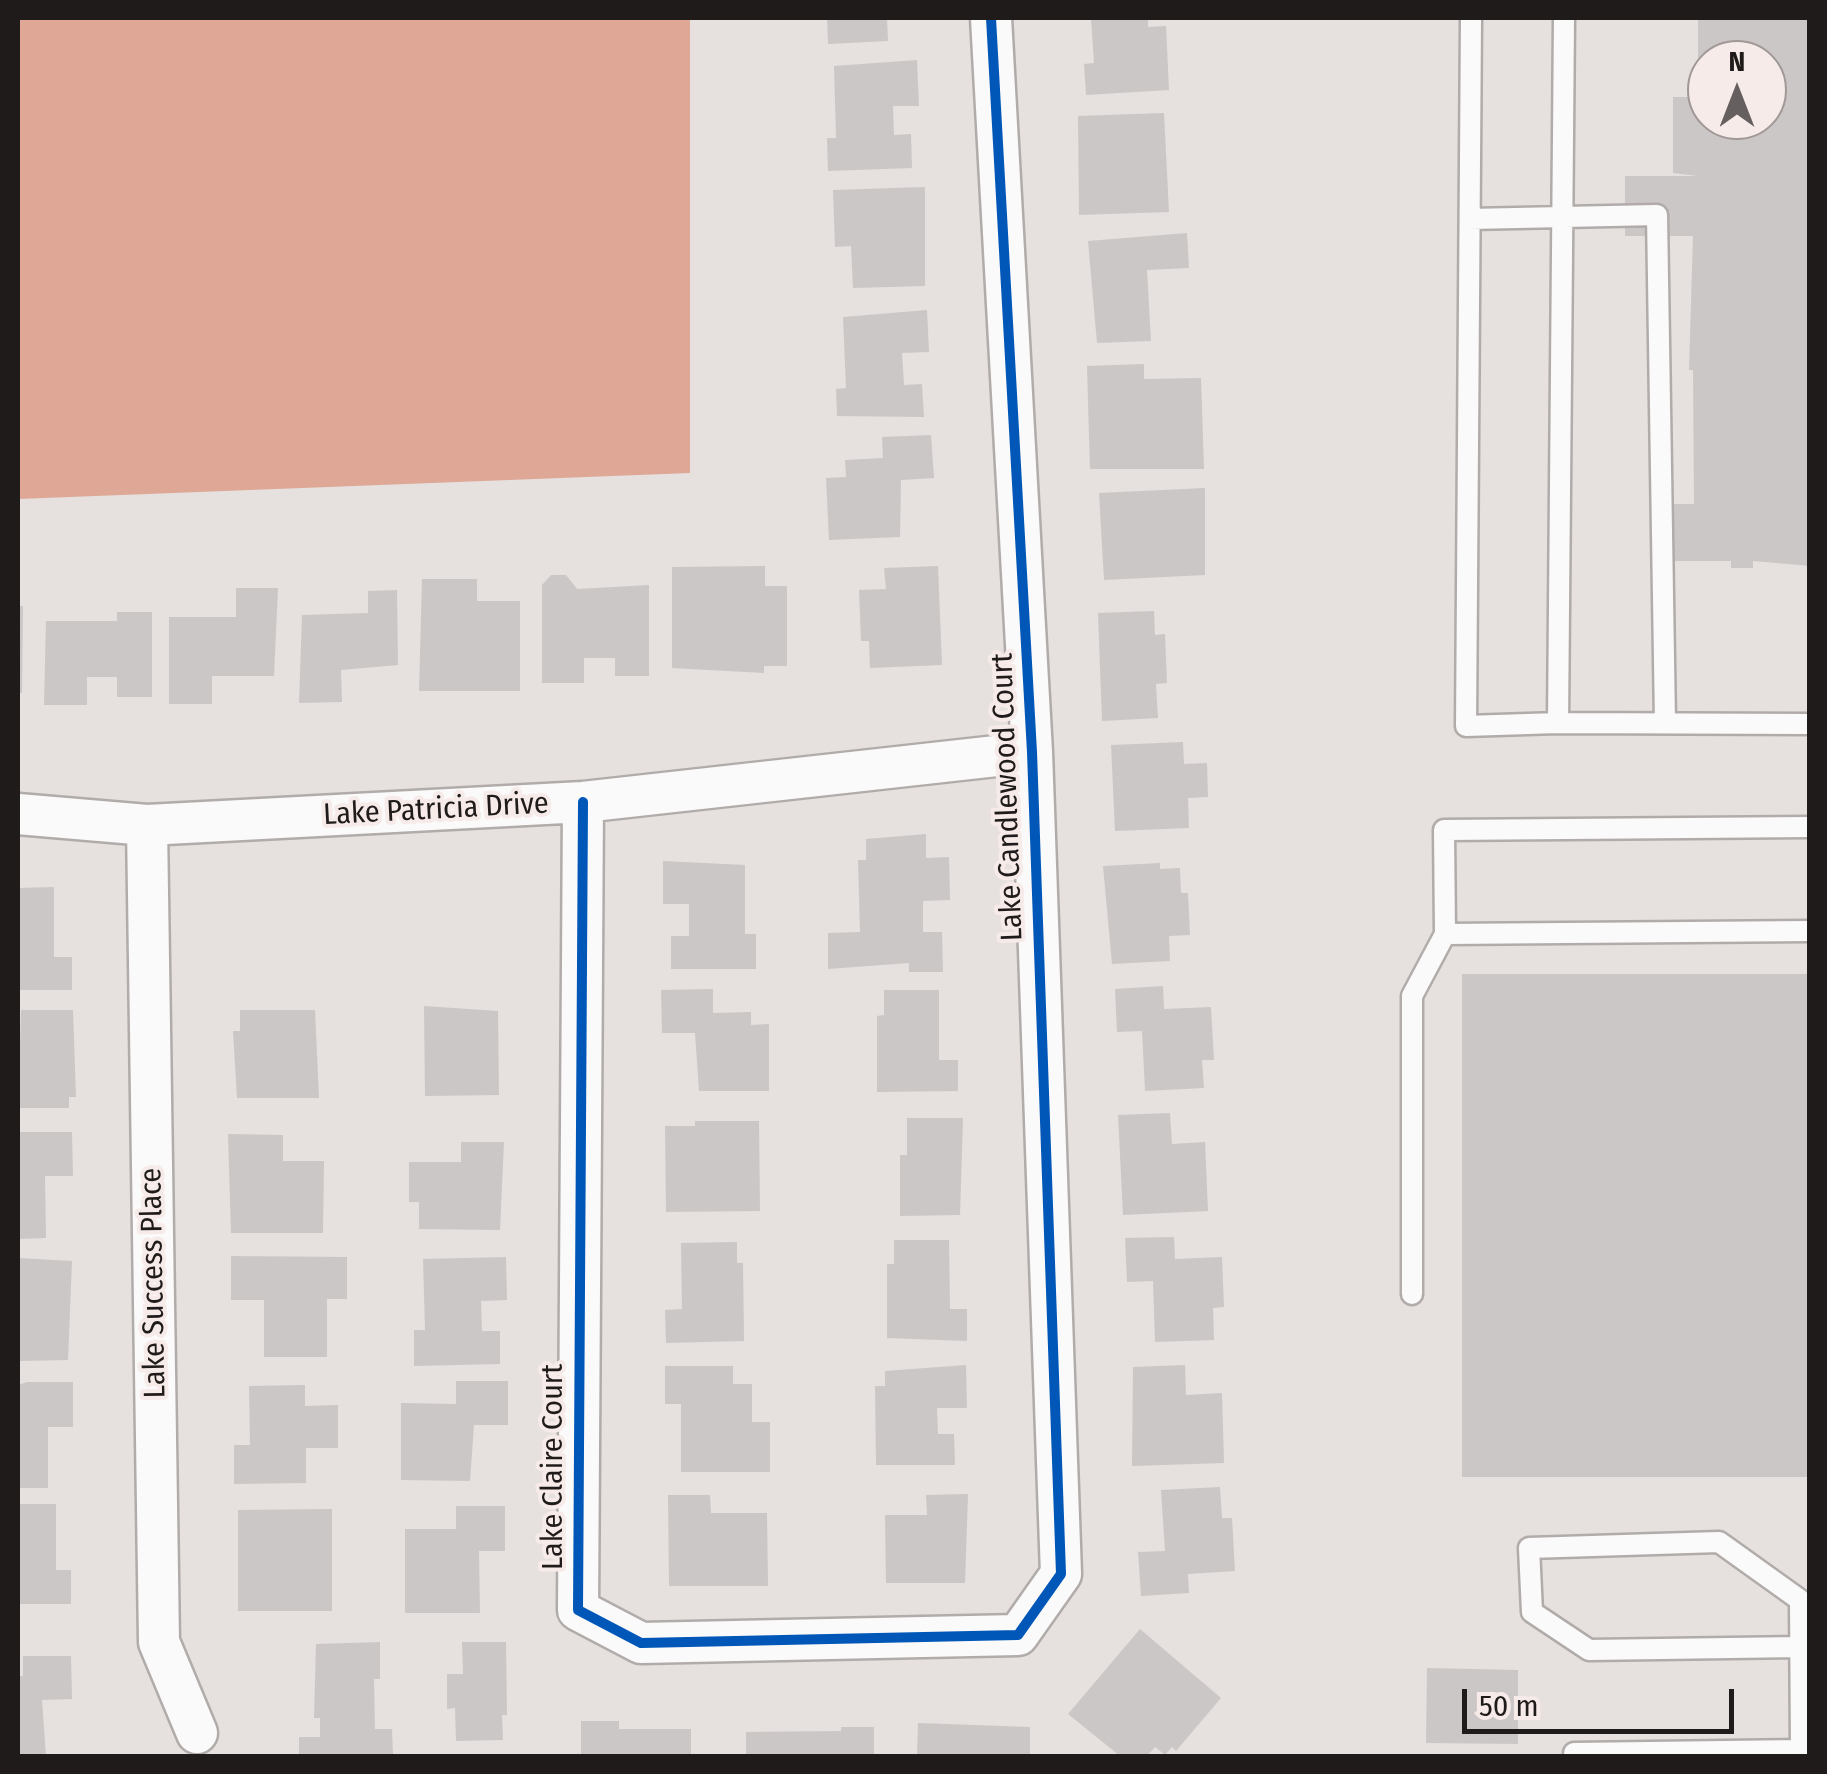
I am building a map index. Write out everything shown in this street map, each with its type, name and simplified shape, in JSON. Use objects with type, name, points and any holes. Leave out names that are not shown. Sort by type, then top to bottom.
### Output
[{"type":"street","name":"Lake Candlewood Court","points":[[992,18],[1032,752],[1061,1574]]},
{"type":"street","name":"Lake Patricia Drive","points":[[18,814],[148,825],[583,802],[1032,752]]},
{"type":"street","name":"Lake Claire Court","points":[[583,802],[578,1610],[641,1643],[1018,1635],[1061,1574]]},
{"type":"street","name":"Lake Success Place","points":[[148,825],[160,1642],[197,1733]]},
{"type":"lane","points":[[1471,18],[1466,726],[1558,722],[1810,724]]},
{"type":"lane","points":[[1558,722],[1564,18]]},
{"type":"lane","points":[[1470,219],[1658,215],[1665,723]]},
{"type":"lane","points":[[1412,1294],[1412,996],[1445,934],[1444,830],[1810,827]]},
{"type":"lane","points":[[1445,934],[1810,932]]},
{"type":"lane","points":[[1574,1753],[1805,1750],[1800,1600],[1719,1542],[1529,1548],[1532,1612],[1589,1650],[1800,1647]]},
{"type":"shaded area","points":[[18,18],[690,18],[690,473],[18,499]]},
{"type":"building","points":[[827,18],[887,18],[888,41],[828,44]]},
{"type":"building","points":[[1091,18],[1148,18],[1148,27],[1166,26],[1169,90],[1086,95],[1084,64],[1094,63]]},
{"type":"building","points":[[1698,18],[1810,18],[1810,566],[1753,561],[1753,568],[1731,568],[1731,561],[1671,561],[1671,504],[1694,504],[1693,370],[1689,370],[1693,236],[1625,236],[1625,176],[1698,176],[1673,173],[1673,97],[1687,97],[1687,140],[1787,140],[1787,40],[1698,40]]},
{"type":"building","points":[[917,60],[919,106],[893,106],[894,135],[911,134],[912,168],[828,171],[827,138],[836,138],[834,66]]},
{"type":"building","points":[[1164,113],[1169,212],[1079,215],[1078,116]]},
{"type":"building","points":[[925,187],[925,286],[853,288],[851,246],[835,247],[833,190]]},
{"type":"building","points":[[1187,233],[1189,268],[1147,270],[1151,341],[1097,343],[1088,241]]},
{"type":"building","points":[[927,310],[929,352],[902,353],[904,385],[922,384],[924,417],[837,416],[836,389],[846,388],[843,317]]},
{"type":"building","points":[[1144,364],[1144,379],[1201,378],[1204,469],[1090,469],[1087,366]]},
{"type":"building","points":[[931,435],[934,478],[901,480],[900,537],[829,540],[826,478],[846,477],[845,460],[883,458],[882,437]]},
{"type":"building","points":[[1205,488],[1205,575],[1104,580],[1099,493]]},
{"type":"building","points":[[765,566],[765,586],[787,586],[787,666],[764,666],[764,673],[672,668],[672,567]]},
{"type":"building","points":[[938,566],[942,665],[870,668],[869,641],[861,641],[859,590],[886,589],[884,568]]},
{"type":"building","points":[[551,575],[566,575],[577,589],[649,585],[649,676],[615,676],[615,658],[584,658],[584,683],[542,683],[542,585]]},
{"type":"building","points":[[422,579],[477,579],[477,601],[520,601],[520,691],[419,691]]},
{"type":"building","points":[[236,588],[278,588],[274,676],[212,676],[212,704],[169,704],[169,617],[236,617]]},
{"type":"building","points":[[397,590],[398,665],[341,670],[342,702],[299,703],[302,615],[368,613],[368,591]]},
{"type":"building","points":[[18,606],[23,606],[22,693],[18,693]]},
{"type":"building","points":[[1154,611],[1155,635],[1165,634],[1167,683],[1156,684],[1158,718],[1102,721],[1098,613]]},
{"type":"building","points":[[117,612],[152,612],[152,697],[117,697],[117,677],[87,677],[87,705],[44,705],[46,621],[117,621]]},
{"type":"building","points":[[1183,742],[1184,764],[1207,763],[1208,797],[1188,798],[1189,828],[1115,831],[1111,745]]},
{"type":"building","points":[[926,834],[926,858],[949,857],[950,900],[923,901],[923,932],[942,932],[943,972],[909,972],[909,963],[828,969],[828,933],[860,932],[858,860],[866,860],[866,839]]},
{"type":"building","points":[[663,861],[745,865],[745,934],[756,934],[756,969],[671,969],[671,936],[689,936],[689,904],[663,904]]},
{"type":"building","points":[[1160,863],[1160,869],[1180,868],[1181,893],[1188,893],[1190,935],[1169,936],[1170,961],[1112,964],[1103,866]]},
{"type":"building","points":[[54,887],[54,957],[72,957],[72,990],[18,990],[18,888]]},
{"type":"building","points":[[1462,974],[1810,974],[1810,1477],[1462,1477]]},
{"type":"building","points":[[1163,986],[1164,1009],[1211,1007],[1214,1060],[1202,1060],[1204,1088],[1145,1091],[1142,1031],[1117,1032],[1115,989]]},
{"type":"building","points":[[713,989],[713,1013],[751,1012],[751,1025],[769,1024],[769,1091],[699,1091],[695,1033],[662,1033],[661,990]]},
{"type":"building","points":[[884,990],[939,990],[939,1060],[958,1060],[958,1091],[877,1092],[877,1016],[884,1015]]},
{"type":"building","points":[[424,1006],[498,1011],[499,1095],[425,1096]]},
{"type":"building","points":[[21,1010],[73,1010],[76,1097],[69,1097],[69,1108],[18,1108]]},
{"type":"building","points":[[240,1010],[315,1010],[319,1098],[237,1098],[233,1031],[240,1031]]},
{"type":"building","points":[[1170,1113],[1172,1144],[1205,1142],[1208,1211],[1123,1215],[1118,1115]]},
{"type":"building","points":[[907,1118],[963,1118],[960,1215],[900,1216],[900,1155],[907,1155]]},
{"type":"building","points":[[695,1121],[759,1121],[760,1211],[666,1212],[665,1126],[695,1126]]},
{"type":"building","points":[[18,1132],[72,1132],[73,1176],[45,1176],[46,1238],[18,1239]]},
{"type":"building","points":[[228,1134],[283,1135],[283,1161],[324,1161],[323,1233],[231,1233]]},
{"type":"building","points":[[461,1142],[504,1142],[500,1230],[419,1229],[419,1202],[409,1202],[409,1162],[461,1162]]},
{"type":"building","points":[[1174,1237],[1175,1259],[1222,1257],[1224,1307],[1213,1308],[1214,1340],[1155,1342],[1153,1281],[1127,1282],[1125,1238]]},
{"type":"building","points":[[894,1240],[949,1240],[950,1309],[967,1309],[967,1341],[887,1338],[887,1264],[894,1264]]},
{"type":"building","points":[[737,1242],[737,1263],[743,1263],[744,1341],[666,1343],[665,1310],[682,1309],[681,1243]]},
{"type":"building","points":[[231,1256],[347,1257],[347,1299],[327,1299],[327,1357],[264,1357],[264,1300],[231,1300]]},
{"type":"building","points":[[506,1257],[507,1300],[481,1301],[482,1331],[500,1331],[500,1364],[414,1366],[414,1330],[425,1330],[423,1259]]},
{"type":"building","points":[[18,1258],[72,1261],[68,1360],[18,1361]]},
{"type":"building","points":[[966,1365],[967,1408],[937,1408],[938,1434],[954,1434],[955,1465],[876,1465],[875,1386],[885,1386],[885,1371]]},
{"type":"building","points":[[1185,1365],[1186,1395],[1222,1393],[1224,1463],[1132,1466],[1133,1367]]},
{"type":"building","points":[[665,1366],[733,1366],[733,1384],[752,1384],[752,1422],[770,1422],[770,1472],[681,1472],[681,1404],[665,1404]]},
{"type":"building","points":[[456,1381],[508,1381],[508,1425],[474,1425],[470,1481],[401,1480],[401,1403],[456,1404]]},
{"type":"building","points":[[73,1382],[73,1427],[48,1427],[48,1488],[18,1488],[18,1385]]},
{"type":"building","points":[[305,1385],[305,1406],[338,1405],[338,1448],[306,1448],[306,1483],[234,1484],[234,1445],[250,1445],[249,1386]]},
{"type":"building","points":[[1220,1487],[1222,1518],[1232,1518],[1235,1571],[1188,1574],[1189,1593],[1141,1596],[1138,1552],[1165,1551],[1161,1490]]},
{"type":"building","points":[[968,1494],[965,1583],[886,1583],[885,1515],[927,1515],[926,1495]]},
{"type":"building","points":[[668,1495],[710,1495],[711,1513],[767,1513],[768,1586],[669,1586]]},
{"type":"building","points":[[18,1504],[56,1504],[56,1570],[71,1570],[71,1604],[18,1604]]},
{"type":"building","points":[[456,1506],[505,1506],[505,1551],[479,1551],[480,1613],[405,1613],[405,1529],[456,1529]]},
{"type":"building","points":[[332,1509],[332,1611],[238,1611],[238,1510]]},
{"type":"building","points":[[1140,1629],[1221,1698],[1176,1751],[1172,1747],[1165,1755],[1155,1747],[1147,1756],[1120,1756],[1068,1714]]},
{"type":"building","points":[[380,1642],[380,1679],[374,1679],[375,1729],[392,1729],[393,1756],[299,1756],[299,1737],[320,1737],[320,1718],[314,1718],[316,1644]]},
{"type":"building","points":[[462,1642],[506,1642],[507,1715],[502,1715],[503,1740],[456,1741],[455,1708],[447,1709],[447,1674],[463,1674]]},
{"type":"building","points":[[23,1656],[71,1656],[72,1699],[42,1700],[46,1756],[18,1756],[18,1676],[23,1676]]},
{"type":"building","points":[[1427,1668],[1518,1670],[1518,1744],[1426,1743]]},
{"type":"building","points":[[581,1721],[619,1721],[619,1729],[691,1729],[691,1756],[581,1756]]},
{"type":"building","points":[[918,1723],[1030,1727],[1030,1756],[917,1756]]},
{"type":"building","points":[[841,1727],[874,1727],[874,1756],[746,1756],[746,1732],[841,1731]]},
{"type":"cycle path","points":[[583,802],[578,1610],[641,1643],[1018,1635],[1061,1574],[1032,752],[991,18]]}]
